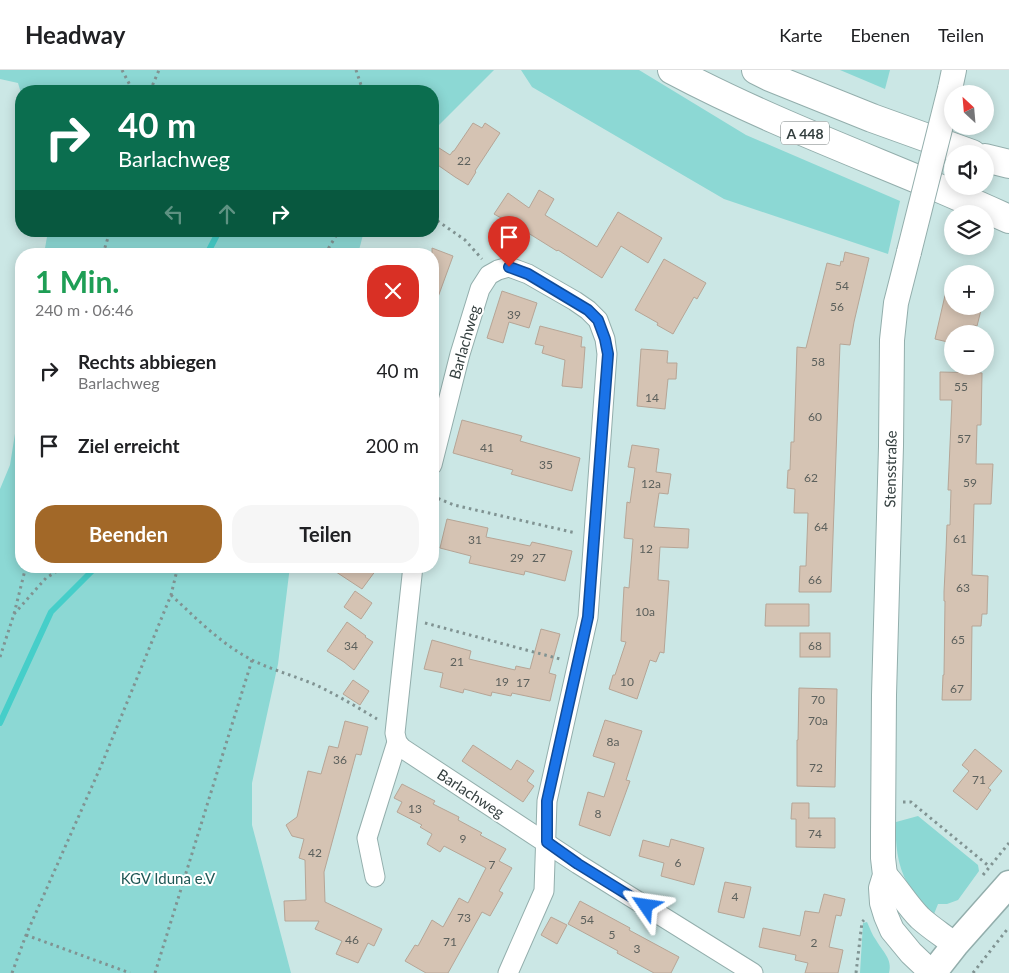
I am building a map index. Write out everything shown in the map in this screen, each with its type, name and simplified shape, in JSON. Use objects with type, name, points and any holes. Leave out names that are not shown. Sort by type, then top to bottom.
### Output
[{"type":"highway","name":"A 448","points":[[672,70],[780,122],[848,151],[923,181],[1009,208]]},
{"type":"highway","name":"A 448","points":[[756,70],[872,118],[947,145]]},
{"type":"highway","points":[[994,160],[1009,164]]},
{"type":"highway","points":[[923,181],[1009,219]]},
{"type":"main road","points":[[932,973],[1009,884]]},
{"type":"street","name":"Stensstraße","points":[[932,973],[911,953],[892,930],[882,902],[881,888],[886,875],[883,858],[884,695],[892,340],[896,304],[908,252],[952,80]]},
{"type":"street","name":"Barlachweg","points":[[439,436],[460,354],[480,289],[489,275],[509,267],[528,274],[588,310],[598,320],[608,354],[588,617],[547,801],[547,842]]},
{"type":"street","points":[[375,877],[367,838],[396,737],[412,573]]},
{"type":"street","name":"Barlachweg","points":[[396,737],[402,748],[578,864],[754,973]]},
{"type":"street","points":[[508,973],[544,891],[547,842]]},
{"type":"street","name":"Stensstraße","points":[[886,875],[920,918],[955,945]]},
{"type":"path","points":[[122,70],[130,85]]},
{"type":"path","points":[[153,85],[159,70]]},
{"type":"path","points":[[356,70],[361,85]]},
{"type":"path","points":[[439,222],[465,240],[484,261]]},
{"type":"path","points":[[329,248],[336,237]]},
{"type":"path","points":[[439,499],[454,505],[594,537]]},
{"type":"path","points":[[0,657],[14,614],[24,573]]},
{"type":"path","points":[[14,614],[46,578],[54,573]]},
{"type":"path","points":[[12,973],[26,935],[101,766],[171,595],[176,573]]},
{"type":"path","points":[[171,595],[230,647],[252,660],[338,696],[376,718],[396,737]]},
{"type":"path","points":[[408,618],[578,664]]},
{"type":"path","points":[[155,973],[252,660]]},
{"type":"path","points":[[883,802],[911,802],[990,867],[1009,842]]},
{"type":"path","points":[[856,973],[862,922],[869,918]]},
{"type":"path","points":[[973,973],[1009,927]]},
{"type":"path","points":[[26,935],[130,973]]},
{"type":"green space","points":[[0,70],[494,70],[439,125],[439,85],[19,85],[18,83],[0,79]]},
{"type":"green space","points":[[521,70],[639,70],[746,135],[900,201],[888,254],[724,199],[532,87]]},
{"type":"green space","points":[[840,70],[890,70],[885,89]]},
{"type":"green space","points":[[47,237],[362,237],[360,248],[45,248]]},
{"type":"green space","name":"KGV Iduna e.V","points":[[15,434],[15,573],[289,573],[278,664],[252,783],[252,825],[291,973],[0,973],[0,489],[10,465]]},
{"type":"green space","points":[[918,816],[978,865],[979,871],[958,900],[947,904],[938,904],[934,914],[925,907],[910,888],[901,870],[898,854],[896,822]]},
{"type":"green space","points":[[867,922],[873,936],[890,963],[889,973],[860,973],[863,923]]},
{"type":"building","points":[[473,123],[482,128],[485,123],[500,133],[468,185],[439,166],[439,148],[450,155]]},
{"type":"building","points":[[539,190],[554,199],[545,215],[597,247],[618,212],[662,238],[648,263],[621,246],[602,278],[558,250],[494,214],[508,193],[529,208]]},
{"type":"building","points":[[439,251],[453,256],[439,294]]},
{"type":"building","points":[[845,252],[869,258],[850,345],[840,344],[831,592],[799,592],[800,566],[806,566],[808,513],[794,513],[795,489],[787,488],[791,442],[794,442],[797,347],[806,348],[827,263],[840,266]]},
{"type":"building","points":[[664,259],[706,283],[697,299],[694,297],[673,334],[635,310]]},
{"type":"building","points":[[502,291],[537,303],[529,328],[509,322],[503,343],[487,338]]},
{"type":"building","points":[[944,300],[944,315],[980,315],[977,325],[944,325],[944,341],[935,339]]},
{"type":"building","points":[[540,326],[582,337],[581,347],[585,347],[582,388],[562,386],[565,360],[542,353],[544,346],[535,344]]},
{"type":"building","points":[[641,349],[668,351],[667,363],[677,363],[676,379],[668,379],[665,409],[637,406]]},
{"type":"building","points":[[940,372],[944,372],[944,375],[982,375],[981,425],[977,425],[976,464],[993,464],[991,504],[974,504],[972,575],[988,576],[987,614],[982,614],[981,626],[972,626],[971,700],[942,700],[947,525],[950,525],[951,490],[948,490],[952,400],[940,400]]},
{"type":"building","points":[[462,420],[522,436],[520,441],[580,458],[572,491],[511,474],[513,470],[453,453]]},
{"type":"building","points":[[632,445],[659,449],[656,472],[671,474],[668,494],[659,493],[654,527],[689,529],[688,548],[660,547],[658,580],[669,581],[664,653],[660,652],[656,662],[650,660],[637,699],[609,689],[626,642],[621,641],[624,587],[629,588],[633,539],[624,538],[627,502],[630,503],[635,468],[628,467]]},
{"type":"building","points":[[447,519],[488,528],[486,537],[530,546],[532,542],[572,551],[565,581],[525,571],[524,575],[469,563],[471,556],[440,548]]},
{"type":"building","points":[[338,573],[374,573],[362,589]]},
{"type":"building","points":[[355,591],[372,603],[361,619],[344,607]]},
{"type":"building","points":[[766,604],[809,604],[809,626],[765,626]]},
{"type":"building","points":[[347,622],[373,642],[354,670],[327,651]]},
{"type":"building","points":[[541,629],[560,634],[549,673],[556,675],[550,701],[512,693],[511,696],[492,692],[491,696],[464,689],[463,693],[440,687],[443,673],[424,669],[432,640],[471,651],[469,659],[515,670],[516,666],[530,669]]},
{"type":"building","points":[[800,633],[830,633],[830,657],[800,657]]},
{"type":"building","points":[[353,680],[369,691],[360,705],[343,694]]},
{"type":"building","points":[[799,688],[837,689],[835,787],[797,786]]},
{"type":"building","points":[[605,720],[642,731],[626,780],[630,781],[610,836],[579,825],[588,792],[604,797],[615,763],[593,756]]},
{"type":"building","points":[[345,721],[368,727],[361,755],[356,754],[324,872],[325,902],[382,929],[374,946],[368,943],[358,963],[336,954],[342,941],[315,929],[319,921],[285,921],[284,901],[306,900],[305,860],[299,858],[304,839],[292,836],[286,825],[297,817],[308,771],[321,774],[329,746],[338,748]]},
{"type":"building","points":[[473,745],[511,770],[517,760],[534,771],[527,781],[534,786],[523,802],[462,761]]},
{"type":"building","points":[[975,749],[1002,771],[988,788],[991,790],[977,810],[953,791],[969,771],[962,765]]},
{"type":"building","points":[[402,784],[435,801],[433,804],[459,817],[458,820],[482,833],[480,835],[506,849],[499,861],[512,868],[499,891],[503,893],[490,916],[482,912],[448,973],[426,973],[405,961],[415,945],[418,946],[432,920],[443,927],[459,898],[468,903],[486,868],[444,846],[440,852],[427,844],[432,834],[420,827],[422,825],[397,812],[402,802],[394,798]]},
{"type":"building","points":[[792,803],[809,803],[809,818],[835,818],[835,848],[796,847],[796,819],[791,819]]},
{"type":"building","points":[[671,839],[704,848],[694,885],[661,876],[664,863],[639,856],[643,840],[669,847]]},
{"type":"building","points":[[725,882],[751,887],[744,918],[718,912]]},
{"type":"building","points":[[824,894],[845,899],[841,916],[836,915],[829,947],[843,950],[838,973],[805,973],[808,963],[795,960],[796,955],[759,947],[763,928],[800,936],[805,911],[819,913]]},
{"type":"building","points":[[580,901],[679,957],[671,973],[654,973],[568,924]]},
{"type":"building","points":[[551,917],[567,925],[557,944],[541,935]]},
{"type":"waterway","points":[[210,248],[216,237]]},
{"type":"waterway","points":[[0,723],[51,612],[90,573]]},
{"type":"route","points":[[509,267],[528,274],[588,310],[598,320],[608,354],[588,617],[547,801],[547,842],[578,864],[646,906]]}]
